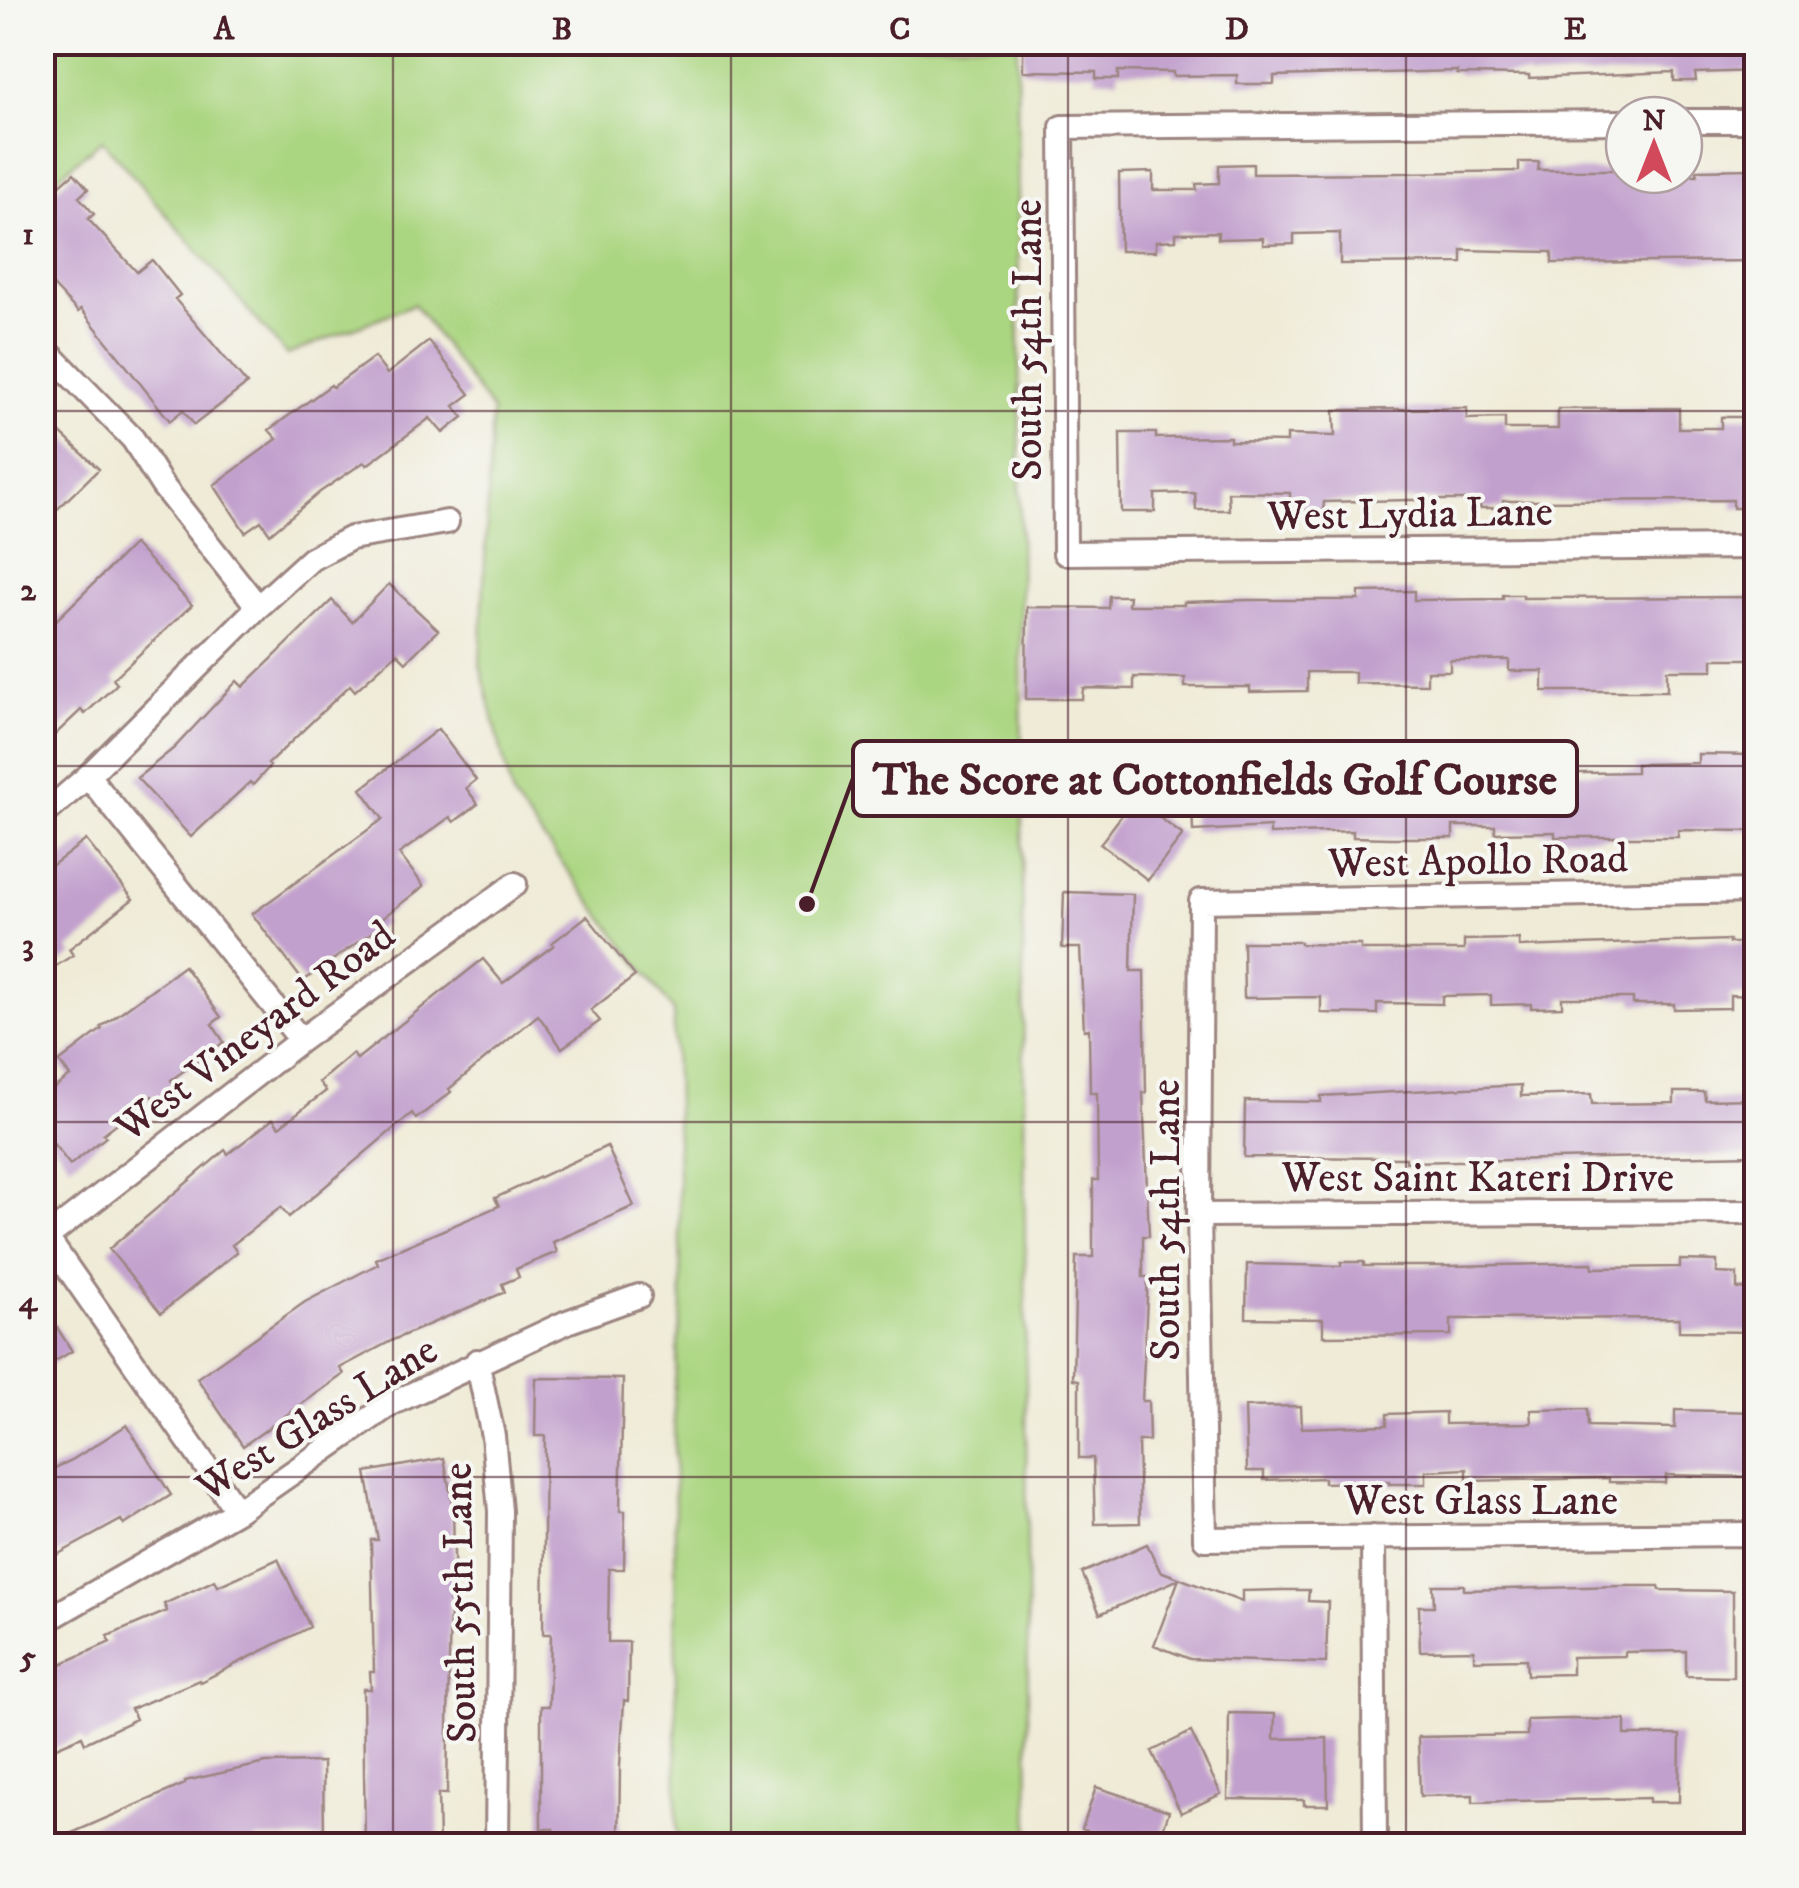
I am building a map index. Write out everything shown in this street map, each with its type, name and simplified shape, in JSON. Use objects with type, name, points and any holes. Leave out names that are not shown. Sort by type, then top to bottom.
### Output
[{"type":"street","points":[[1704,121],[1756,120]]},
{"type":"street","name":"South 54th Lane","points":[[1064,553],[1062,126],[1604,122]]},
{"type":"street","points":[[42,346],[133,440],[162,484],[258,606]]},
{"type":"street","points":[[42,816],[311,559],[351,538],[447,522]]},
{"type":"street","name":"West Lydia Lane","points":[[1064,553],[1756,546]]},
{"type":"street","points":[[88,776],[301,1040]]},
{"type":"street","name":"West Vineyard Road","points":[[45,1239],[301,1040],[515,884]]},
{"type":"street","name":"West Apollo Road","points":[[1201,901],[1756,891]]},
{"type":"street","name":"South 54th Lane","points":[[1201,901],[1199,1215],[1205,1539]]},
{"type":"street","name":"West Saint Kateri Drive","points":[[1199,1215],[1756,1212]]},
{"type":"street","points":[[45,1239],[237,1511]]},
{"type":"street","name":"West Glass Lane","points":[[42,1623],[237,1511],[391,1404],[477,1361],[639,1296]]},
{"type":"street","name":"South 55th Lane","points":[[477,1361],[493,1436],[500,1511],[497,1846]]},
{"type":"street","name":"West Glass Lane","points":[[1205,1539],[1750,1534],[1756,1537]]},
{"type":"street","points":[[1372,1536],[1376,1846]]},
{"type":"green space","points":[[43,42],[1017,43],[1029,1845],[677,1845],[674,1392],[682,1306],[673,1010],[513,798],[480,665],[492,411],[414,304],[287,355],[102,140],[43,189]]},
{"type":"building","points":[[1023,42],[1756,42],[1756,71],[1695,73],[1696,81],[1674,81],[1674,72],[1529,78],[1457,71],[1274,76],[1274,84],[1237,84],[1237,75],[1173,76],[1173,72],[1118,71],[1118,79],[1096,79],[1096,72],[1023,71]]},
{"type":"building","points":[[1519,162],[1539,162],[1538,170],[1604,170],[1604,195],[1704,195],[1704,170],[1754,169],[1755,261],[1552,263],[1552,252],[1462,250],[1462,263],[1340,264],[1340,233],[1294,234],[1294,244],[1263,245],[1263,238],[1218,239],[1218,232],[1176,233],[1176,240],[1156,241],[1156,251],[1120,251],[1119,173],[1153,172],[1153,190],[1197,190],[1196,184],[1219,183],[1219,165],[1253,164],[1253,174],[1519,171]]},
{"type":"building","points":[[74,173],[88,189],[79,197],[94,214],[88,219],[137,272],[152,260],[180,295],[175,299],[247,384],[194,425],[183,410],[170,421],[81,309],[78,312],[42,274],[42,201]]},
{"type":"building","points":[[429,341],[470,394],[454,406],[463,417],[443,433],[430,418],[367,465],[364,462],[320,492],[270,534],[261,521],[245,532],[214,485],[277,439],[269,430],[331,385],[374,357],[387,374]]},
{"type":"building","points":[[1467,408],[1467,419],[1505,418],[1505,429],[1558,429],[1558,409],[1679,408],[1679,428],[1721,428],[1721,417],[1753,417],[1753,508],[1733,508],[1733,500],[1503,501],[1503,508],[1480,508],[1480,500],[1410,500],[1324,502],[1323,511],[1290,510],[1290,493],[1228,492],[1229,510],[1196,510],[1195,493],[1155,494],[1155,512],[1121,512],[1120,433],[1156,433],[1156,438],[1230,437],[1230,441],[1287,442],[1287,435],[1335,436],[1334,410]]},
{"type":"building","points":[[42,416],[99,469],[42,524]]},
{"type":"building","points":[[134,544],[192,605],[113,679],[117,684],[85,714],[81,710],[42,747],[42,634]]},
{"type":"building","points":[[389,584],[438,630],[406,662],[397,653],[355,691],[350,685],[268,764],[253,785],[250,782],[191,837],[137,778],[174,748],[237,681],[243,687],[332,600],[352,622]]},
{"type":"building","points":[[1414,591],[1414,600],[1503,599],[1503,595],[1756,597],[1756,659],[1713,659],[1713,670],[1667,670],[1667,691],[1543,691],[1543,671],[1509,671],[1509,660],[1450,660],[1450,671],[1427,671],[1427,684],[1355,683],[1355,672],[1307,672],[1307,691],[1250,692],[1250,687],[1185,687],[1185,678],[1134,677],[1134,689],[1083,688],[1082,699],[1026,699],[1027,607],[1108,608],[1109,596],[1129,596],[1128,605],[1184,605],[1248,600],[1359,600],[1359,592]]},
{"type":"building","points":[[438,729],[476,780],[466,788],[478,804],[454,822],[450,817],[399,854],[424,886],[381,919],[385,923],[303,981],[252,914],[383,819],[361,789]]},
{"type":"building","points":[[1698,754],[1754,755],[1753,831],[1678,830],[1678,837],[1555,837],[1555,832],[1495,833],[1495,826],[1453,826],[1453,838],[1390,838],[1353,837],[1353,831],[1270,834],[1270,827],[1193,831],[1191,780],[1269,776],[1268,766],[1335,762],[1391,763],[1391,768],[1477,769],[1477,764],[1532,762],[1533,774],[1636,772],[1636,764],[1698,763]]},
{"type":"building","points":[[1134,799],[1183,835],[1148,880],[1100,844]]},
{"type":"building","points":[[86,840],[133,899],[69,949],[73,955],[42,975],[42,873]]},
{"type":"building","points":[[1064,892],[1133,894],[1131,971],[1144,971],[1143,1093],[1149,1236],[1143,1236],[1143,1277],[1148,1277],[1142,1401],[1148,1401],[1149,1441],[1138,1441],[1140,1523],[1095,1524],[1093,1458],[1079,1458],[1079,1380],[1073,1379],[1076,1257],[1093,1257],[1093,1180],[1098,1180],[1097,1093],[1090,1093],[1089,1029],[1084,1030],[1080,948],[1062,948]]},
{"type":"building","points":[[587,916],[635,976],[591,1010],[600,1021],[562,1048],[538,1015],[449,1089],[451,1092],[416,1119],[412,1113],[289,1217],[281,1207],[232,1245],[237,1252],[161,1313],[109,1249],[225,1150],[228,1154],[273,1119],[279,1127],[326,1091],[319,1082],[352,1054],[357,1059],[483,959],[503,983]]},
{"type":"building","points":[[1519,939],[1519,947],[1729,940],[1756,943],[1756,996],[1730,995],[1730,1008],[1674,1009],[1674,1004],[1633,1004],[1633,998],[1562,998],[1562,1007],[1531,1008],[1531,1004],[1491,1005],[1491,995],[1442,996],[1442,1004],[1377,1003],[1377,1014],[1321,1013],[1321,997],[1244,998],[1243,942],[1361,945],[1361,950],[1464,950],[1464,940]]},
{"type":"building","points":[[184,966],[221,1017],[212,1024],[224,1042],[171,1080],[177,1088],[157,1103],[152,1096],[70,1165],[52,1142],[42,1149],[42,1097],[70,1076],[59,1062]]},
{"type":"building","points":[[1521,1085],[1521,1096],[1591,1094],[1592,1104],[1674,1103],[1674,1092],[1704,1092],[1705,1100],[1756,1099],[1756,1155],[1406,1162],[1406,1158],[1244,1157],[1245,1101],[1321,1102],[1321,1096]]},
{"type":"building","points":[[607,1146],[634,1206],[553,1242],[557,1252],[516,1269],[519,1277],[502,1284],[505,1292],[395,1339],[340,1368],[344,1374],[243,1446],[197,1378],[305,1302],[378,1264],[376,1259],[499,1206],[495,1198]]},
{"type":"building","points":[[1680,1260],[1717,1261],[1717,1273],[1737,1274],[1737,1289],[1756,1288],[1756,1332],[1679,1331],[1679,1318],[1451,1319],[1451,1335],[1323,1336],[1323,1319],[1246,1318],[1247,1264],[1592,1263],[1593,1268],[1680,1267]]},
{"type":"building","points":[[42,1304],[72,1351],[42,1369]]},
{"type":"building","points":[[536,1378],[623,1379],[620,1511],[625,1511],[624,1569],[609,1569],[608,1642],[629,1642],[619,1846],[553,1846],[553,1829],[541,1829],[541,1706],[549,1706],[551,1634],[543,1634],[545,1436],[535,1436]]},
{"type":"building","points":[[1301,1406],[1302,1428],[1387,1425],[1387,1414],[1445,1412],[1445,1424],[1532,1423],[1531,1410],[1587,1409],[1588,1426],[1675,1428],[1675,1410],[1756,1412],[1756,1477],[1666,1475],[1665,1483],[1609,1482],[1609,1478],[1467,1481],[1467,1469],[1426,1471],[1426,1484],[1389,1484],[1324,1483],[1324,1478],[1264,1480],[1264,1471],[1247,1471],[1245,1407]]},
{"type":"building","points":[[127,1425],[171,1495],[124,1525],[121,1520],[42,1563],[42,1474]]},
{"type":"building","points":[[444,1458],[453,1508],[455,1597],[450,1597],[447,1794],[438,1794],[439,1846],[365,1846],[363,1689],[371,1689],[370,1672],[374,1672],[371,1540],[378,1540],[366,1472]]},
{"type":"building","points":[[1147,1544],[1160,1571],[1242,1602],[1242,1591],[1309,1590],[1308,1601],[1328,1602],[1326,1663],[1190,1659],[1154,1645],[1179,1579],[1100,1614],[1082,1573]]},
{"type":"building","points":[[278,1559],[310,1627],[200,1682],[131,1709],[136,1719],[85,1743],[82,1736],[42,1753],[42,1678],[52,1674],[50,1669],[110,1642],[108,1636],[167,1611],[164,1604],[215,1580],[218,1586]]},
{"type":"building","points":[[1433,1585],[1464,1585],[1464,1590],[1659,1586],[1660,1590],[1733,1591],[1733,1677],[1686,1676],[1686,1651],[1572,1657],[1572,1674],[1527,1675],[1526,1659],[1474,1660],[1474,1650],[1420,1651],[1419,1606],[1434,1606]]},
{"type":"building","points":[[1229,1713],[1275,1714],[1274,1739],[1327,1738],[1328,1805],[1304,1805],[1304,1800],[1228,1799]]},
{"type":"building","points":[[1527,1720],[1625,1720],[1625,1735],[1680,1735],[1679,1802],[1649,1802],[1649,1798],[1473,1802],[1473,1795],[1420,1796],[1418,1737],[1527,1735]]},
{"type":"building","points":[[1191,1732],[1221,1794],[1181,1813],[1152,1751]]},
{"type":"building","points":[[323,1762],[324,1838],[255,1839],[256,1846],[42,1846],[185,1781],[266,1763]]},
{"type":"building","points":[[1096,1787],[1169,1811],[1158,1846],[1132,1846],[1082,1829]]},
{"type":"place","name":"The Score at Cottonfields Golf Course","points":[[807,904]]}]
